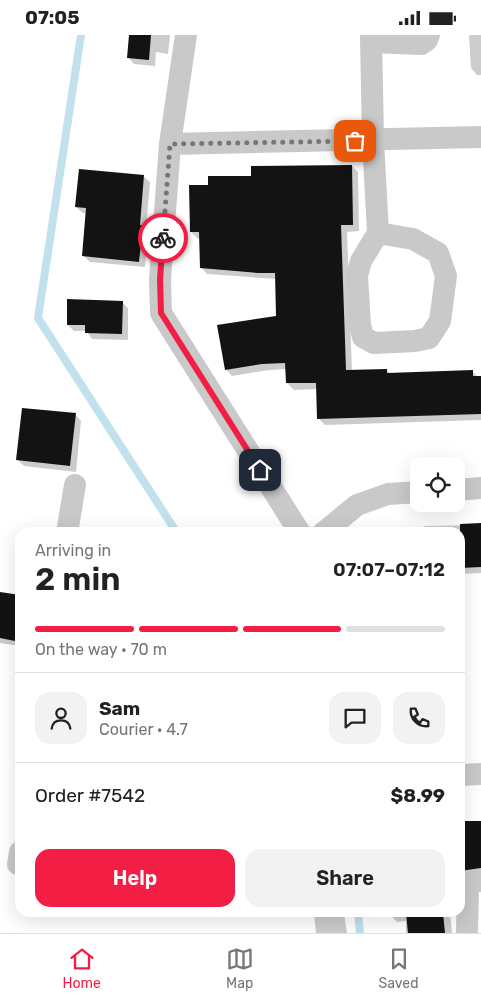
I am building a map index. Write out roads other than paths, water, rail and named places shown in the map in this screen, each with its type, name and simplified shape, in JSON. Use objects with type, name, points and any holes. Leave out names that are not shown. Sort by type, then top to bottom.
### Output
[{"type":"street","points":[[186,35],[170,144],[160,279],[161,313],[296,527]]},
{"type":"street","points":[[378,233],[412,239],[438,253],[446,276],[440,321],[429,338],[415,341],[374,343],[363,337],[360,325],[357,276],[362,261],[378,233],[373,140],[371,39],[422,44],[429,35]]},
{"type":"street","points":[[170,144],[481,137]]},
{"type":"street","points":[[68,527],[75,485]]},
{"type":"street","points":[[465,489],[481,488]]},
{"type":"street","points":[[330,527],[357,505],[388,494],[410,493]]},
{"type":"street","points":[[465,775],[481,774]]},
{"type":"street","points":[[467,933],[468,887],[472,882],[481,881]]},
{"type":"waterway","points":[[81,35],[38,318],[173,527]]},
{"type":"waterway","points":[[358,917],[360,933]]}]
